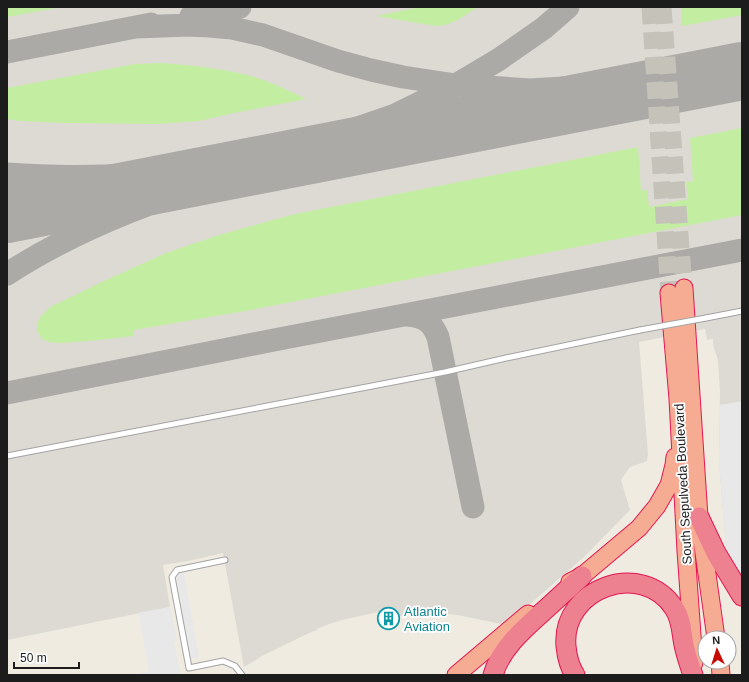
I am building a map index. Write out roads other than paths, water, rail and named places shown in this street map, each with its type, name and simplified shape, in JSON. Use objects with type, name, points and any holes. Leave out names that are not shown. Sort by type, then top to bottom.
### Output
[{"type":"highway","name":"South Sepulveda Boulevard","points":[[694,675],[678,399],[677,290],[699,517],[715,630]]},
{"type":"highway","points":[[493,675],[500,658],[513,641],[582,576],[639,528],[657,506],[668,485],[674,465],[678,399]]},
{"type":"highway","points":[[699,517],[716,553],[742,596]]},
{"type":"highway","points":[[456,675],[564,585],[582,576]]},
{"type":"highway","points":[[575,675],[569,662],[566,644],[568,627],[575,610],[594,592],[606,586],[623,583],[636,584],[650,588],[670,603],[678,615],[681,623],[685,648],[694,675]]},
{"type":"lane","points":[[7,456],[445,372],[640,330],[742,311]]},
{"type":"lane","points":[[225,560],[177,570],[172,577],[189,668],[223,661],[235,666],[242,675]]},
{"type":"tunnel","points":[[650,7],[669,293]]},
{"type":"tunnel","points":[[663,7],[684,288]]},
{"type":"place","name":"Atlantic Aviation","points":[[389,618]]}]
